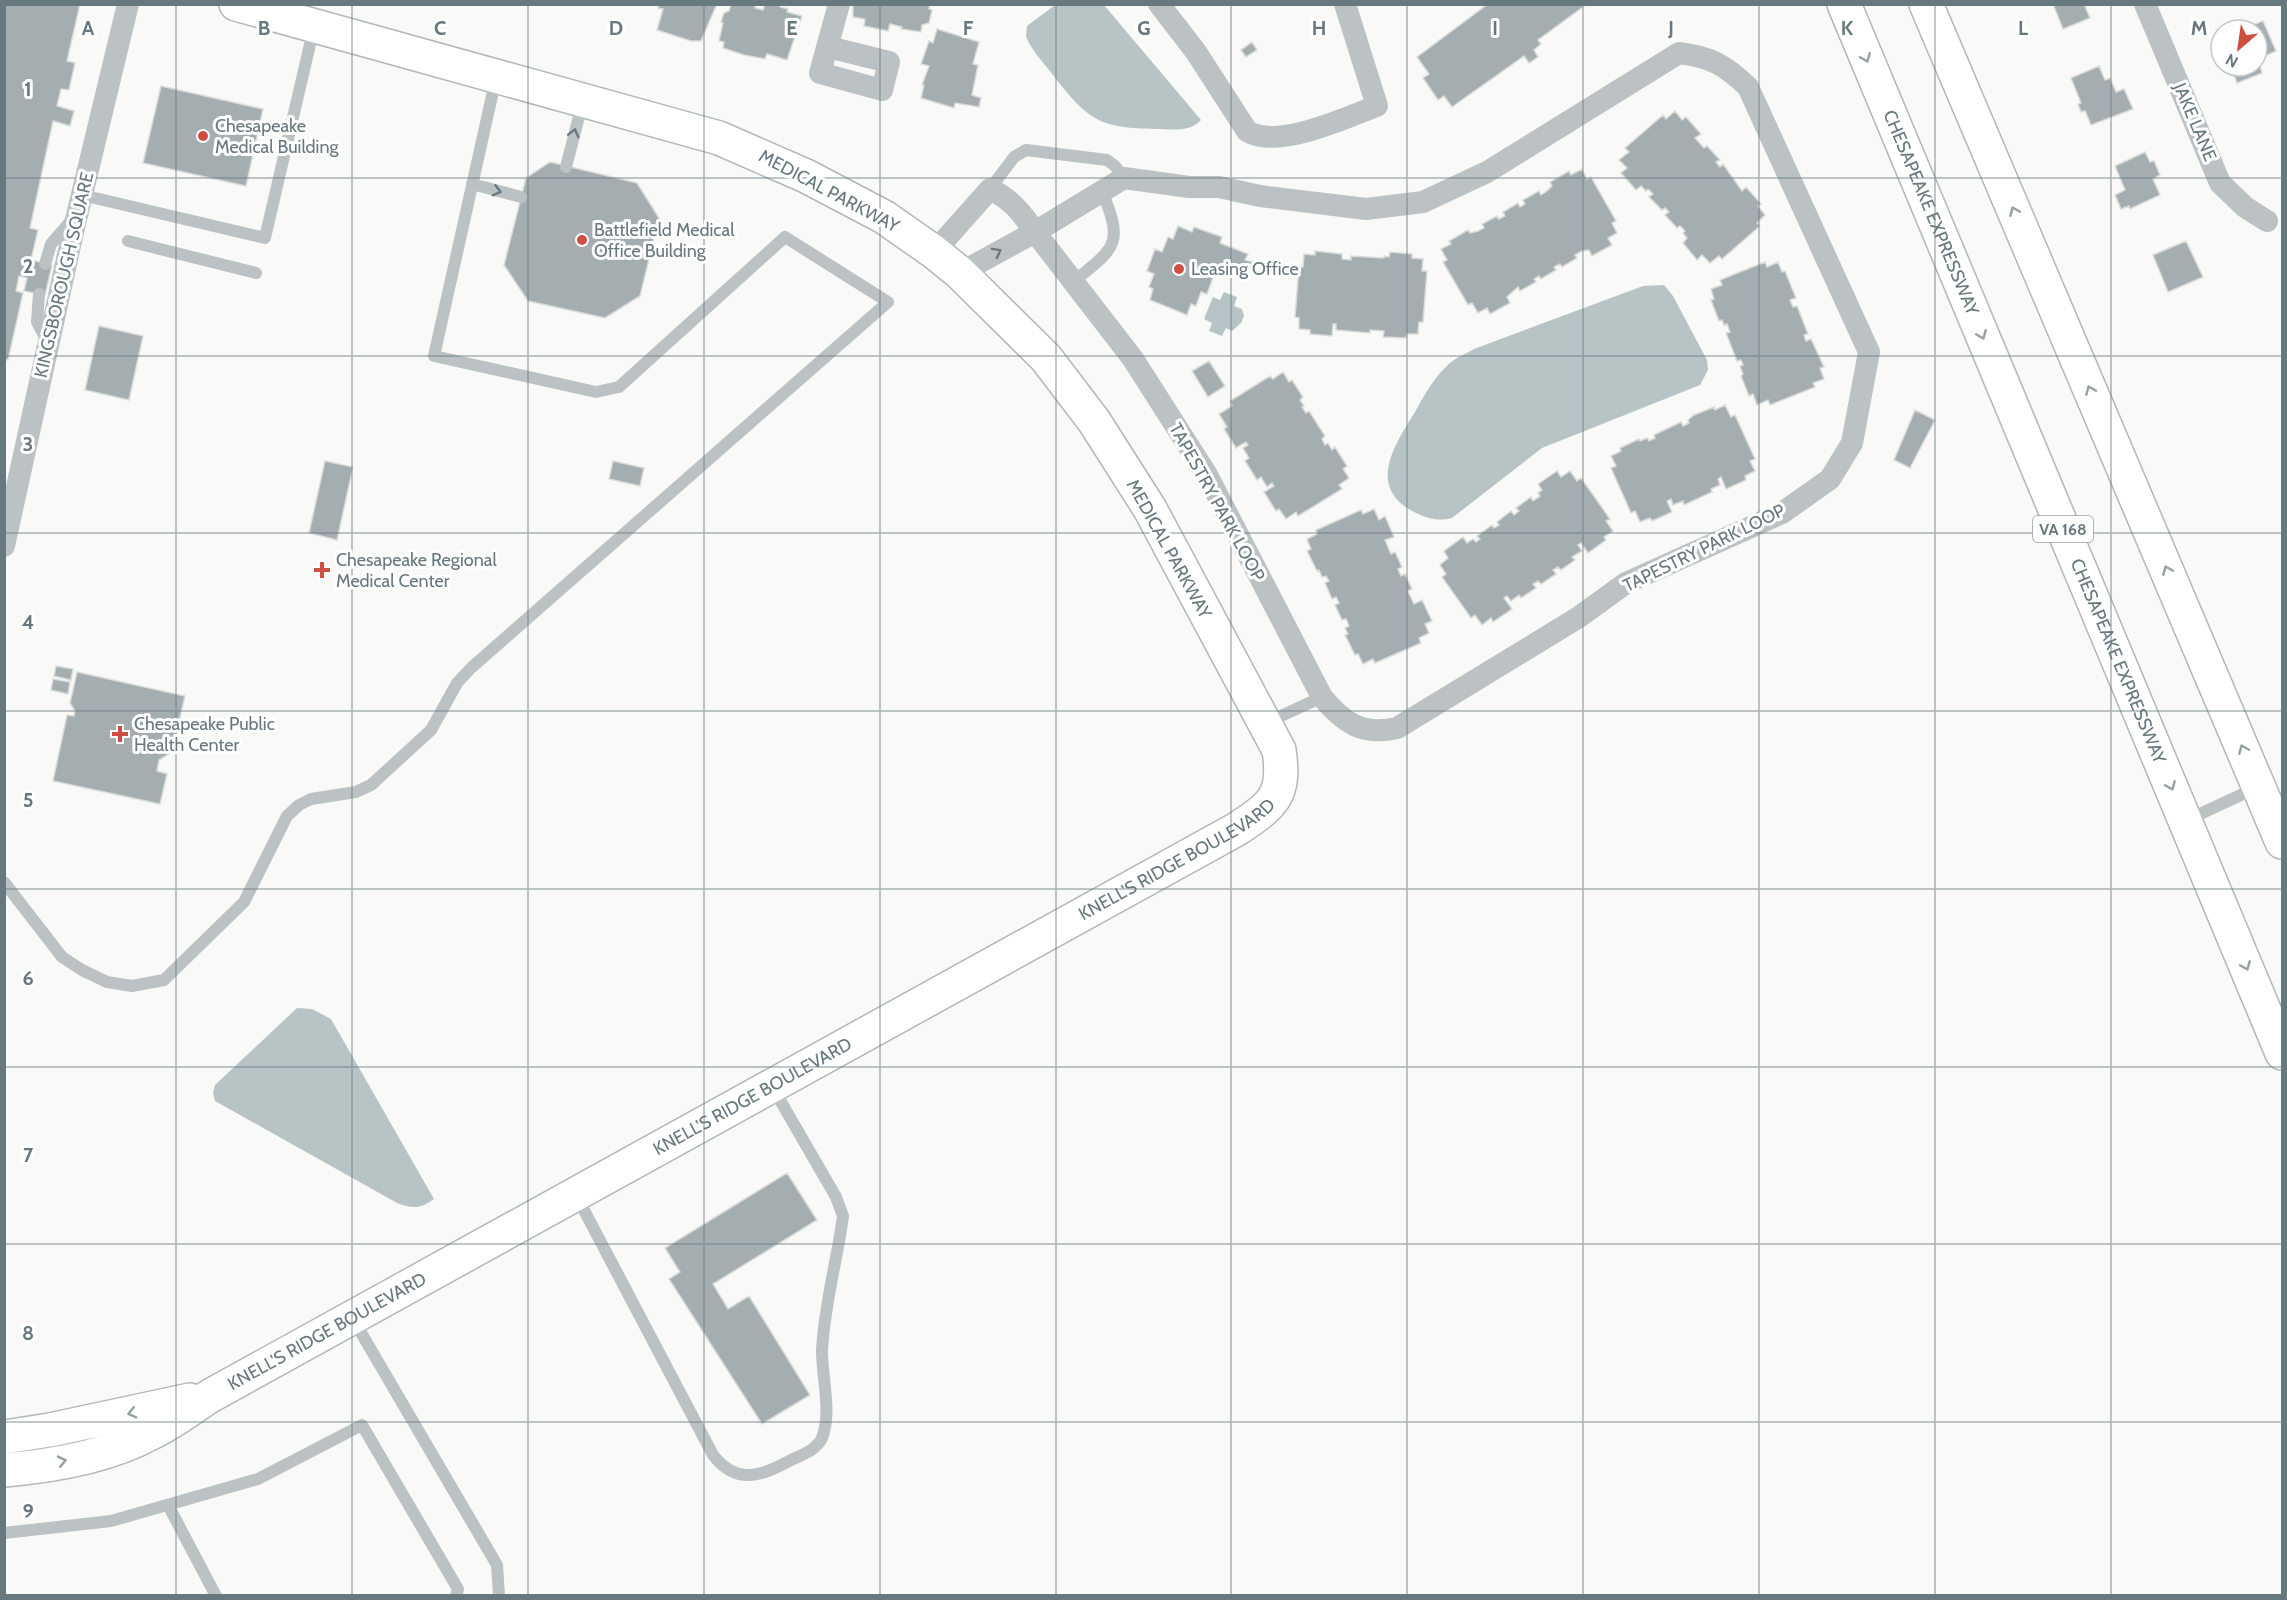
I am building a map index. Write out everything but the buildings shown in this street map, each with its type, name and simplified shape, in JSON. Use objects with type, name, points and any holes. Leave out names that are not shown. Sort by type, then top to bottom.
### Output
[{"type":"main road","name":"MEDICAL PARKWAY","points":[[236,4],[719,138],[765,156],[884,217],[934,252],[960,273],[1046,358],[1094,421],[1150,509],[1279,750],[1282,784]]},
{"type":"main road","name":"CHESAPEAKE EXPRESSWAY","points":[[1844,4],[2283,1053]]},
{"type":"main road","points":[[1926,4],[2283,842]]},
{"type":"main road","name":"KNELL'S RIDGE BOULEVARD","points":[[4,1470],[57,1462],[107,1450],[151,1434],[210,1396],[1237,829],[1261,813],[1277,795],[1282,784]]},
{"type":"main road","name":"KNELL'S RIDGE BOULEVARD","points":[[4,1437],[50,1430],[210,1396]]},
{"type":"street","name":"KINGSBOROUGH SQUARE","points":[[4,546],[80,204],[128,4]]},
{"type":"street","points":[[828,46],[839,4]]},
{"type":"street","points":[[1159,4],[1196,52],[1247,131],[1254,135],[1280,138],[1377,106],[1345,4]]},
{"type":"street","name":"JAKE LANE","points":[[2151,6],[2220,183],[2245,207],[2267,221]]},
{"type":"street","name":"TAPESTRY PARK LOOP","points":[[990,189],[1006,197],[1021,211],[1132,359],[1207,475],[1322,697],[1338,717],[1359,728],[1381,732],[1397,728],[1579,617],[1626,583],[1782,513],[1830,479],[1852,443],[1869,352],[1748,87],[1730,69],[1705,57],[1679,53],[1487,172],[1423,202],[1366,209],[1260,196],[1219,187],[1189,187],[1124,178]]},
{"type":"street","points":[[960,273],[1035,232],[1124,178]]},
{"type":"street","points":[[934,252],[990,189]]},
{"type":"lane","points":[[45,264],[51,244],[80,204],[265,238],[314,26]]},
{"type":"lane","points":[[4,882],[62,957],[82,970],[107,982],[132,986],[164,980],[244,902],[287,816],[299,805],[311,799],[356,792],[370,785],[431,730],[457,683],[471,668],[888,302],[784,237],[619,387],[606,392],[596,392],[434,356],[496,77]]},
{"type":"lane","points":[[566,166],[583,100]]},
{"type":"lane","points":[[990,189],[1014,157],[1026,150],[1107,160],[1124,178]]},
{"type":"lane","points":[[472,184],[521,197]]},
{"type":"lane","points":[[1073,282],[1104,256],[1112,244],[1115,228],[1102,191]]},
{"type":"lane","points":[[128,242],[256,273]]},
{"type":"lane","points":[[39,294],[37,322],[48,344]]},
{"type":"lane","points":[[1265,724],[1322,697]]},
{"type":"lane","points":[[2185,820],[2259,787]]},
{"type":"lane","points":[[576,1195],[713,1455],[723,1467],[734,1473],[762,1475],[811,1450],[821,1440],[825,1426],[822,1350],[843,1215],[836,1197],[772,1086]]},
{"type":"lane","points":[[353,1319],[497,1565],[499,1596]]},
{"type":"lane","points":[[4,1533],[111,1521],[258,1479],[362,1425],[458,1589],[456,1596]]},
{"type":"lane","points":[[168,1505],[216,1596]]},
{"type":"shaded area","points":[[1055,5],[1104,5],[1201,120],[1193,126],[1173,130],[1112,125],[1090,115],[1069,94],[1036,54],[1026,37],[1027,26]]},
{"type":"shaded area","points":[[1664,285],[1673,296],[1707,360],[1708,370],[1700,385],[1542,448],[1452,518],[1441,520],[1427,517],[1412,511],[1398,501],[1390,489],[1388,477],[1389,464],[1394,450],[1430,386],[1450,363],[1474,349],[1643,286]]},
{"type":"shaded area","points":[[1224,292],[1237,297],[1234,306],[1242,309],[1244,316],[1241,323],[1232,331],[1226,328],[1222,336],[1209,331],[1212,323],[1204,319],[1213,297],[1220,300]]},
{"type":"shaded area","points":[[297,1008],[312,1009],[331,1019],[434,1199],[425,1205],[416,1207],[397,1203],[215,1101],[213,1093],[215,1085]]},
{"type":"place","name":"Chesapeake Medical Building","points":[[203,136]]},
{"type":"place","name":"Battlefield Medical Office Building","points":[[582,240]]},
{"type":"place","name":"Leasing Office","points":[[1179,269]]},
{"type":"place","name":"Chesapeake Regional Medical Center","points":[[322,570]]},
{"type":"place","name":"Chesapeake Public Health Center","points":[[120,734]]}]
